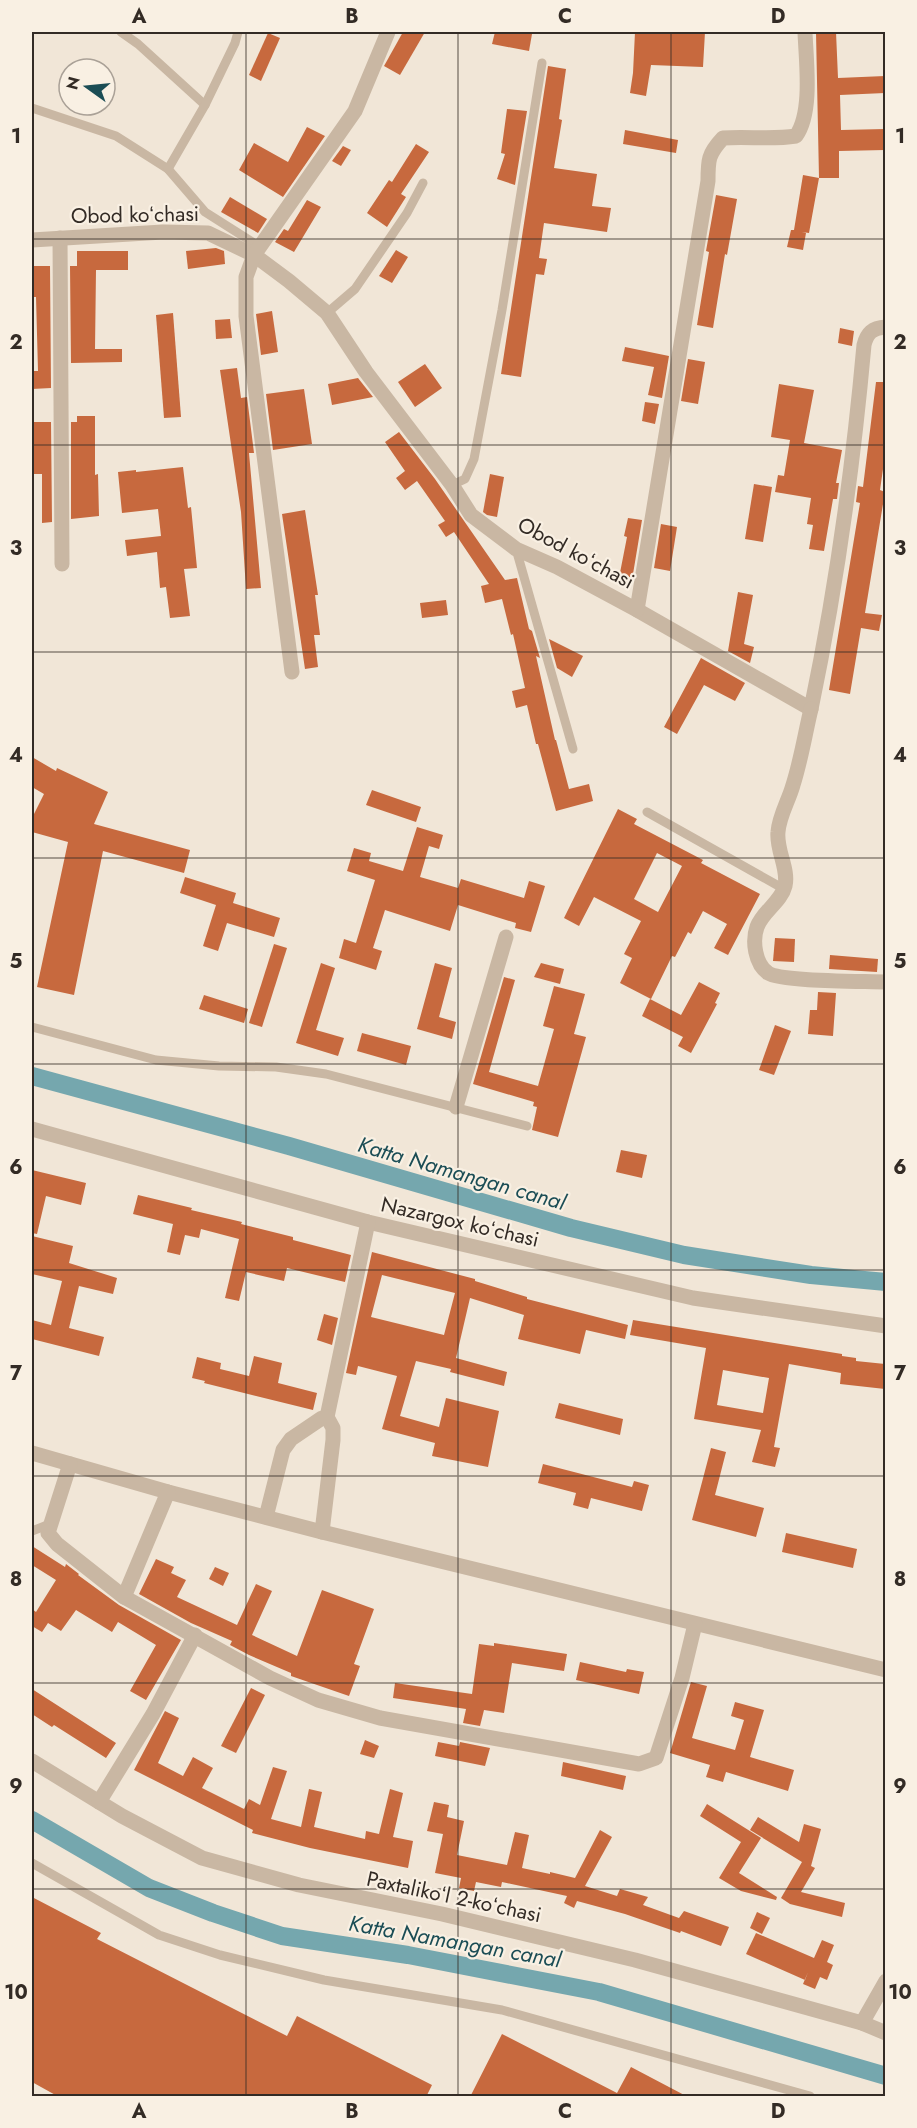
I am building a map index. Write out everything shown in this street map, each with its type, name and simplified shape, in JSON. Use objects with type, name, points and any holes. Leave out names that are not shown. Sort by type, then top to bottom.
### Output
[{"type":"street","points":[[292,672],[246,316],[246,277],[257,251],[355,111],[388,32]]},
{"type":"street","points":[[637,610],[708,181],[708,160],[711,150],[723,138],[746,136],[766,139],[796,136],[802,127],[806,102],[805,32]]},
{"type":"street","name":"Obod koʻchasi","points":[[32,240],[163,232],[208,233],[257,251],[327,313],[366,372],[452,485],[471,515],[516,549],[557,567],[637,610],[811,709]]},
{"type":"street","points":[[60,238],[62,564]]},
{"type":"street","points":[[885,327],[876,328],[867,335],[864,345],[855,441],[829,622],[793,785],[778,831],[778,845],[786,878],[782,895],[769,908],[757,927],[756,953],[761,965],[769,974],[789,978],[885,982]]},
{"type":"street","points":[[456,1107],[506,937]]},
{"type":"street","name":"Nazargox koʻchasi","points":[[32,1133],[368,1222],[693,1298],[885,1326]]},
{"type":"street","points":[[322,1532],[333,1440],[333,1428],[327,1417],[368,1222]]},
{"type":"street","points":[[266,1517],[283,1450],[291,1439],[327,1417]]},
{"type":"street","points":[[32,1453],[168,1492],[322,1532],[885,1671]]},
{"type":"street","points":[[70,1464],[48,1533],[57,1544],[124,1597],[270,1678],[328,1703],[380,1718],[639,1764],[656,1758],[682,1678],[695,1624]]},
{"type":"street","points":[[124,1597],[168,1492]]},
{"type":"street","points":[[99,1802],[153,1714],[195,1635]]},
{"type":"street","name":"Paxtalikoʻl 2-koʻchasi","points":[[32,1761],[122,1816],[202,1858],[299,1885],[442,1914],[635,1959],[862,2023],[885,2032]]},
{"type":"street","points":[[862,2023],[885,1982]]},
{"type":"lane","points":[[121,32],[138,44],[205,105]]},
{"type":"lane","points":[[168,168],[205,105],[238,32]]},
{"type":"lane","points":[[452,485],[465,479],[474,459],[502,310],[542,63]]},
{"type":"lane","points":[[32,108],[116,136],[168,168],[205,212],[257,251]]},
{"type":"lane","points":[[327,313],[355,289],[406,213],[423,183]]},
{"type":"lane","points":[[516,549],[573,749]]},
{"type":"lane","points":[[647,812],[784,889]]},
{"type":"lane","points":[[32,1027],[156,1060],[276,1067],[326,1074],[526,1126]]},
{"type":"lane","points":[[32,1531],[50,1524]]},
{"type":"lane","points":[[32,1863],[159,1935],[220,1955],[324,1980],[502,2010],[810,2097]]},
{"type":"building","points":[[403,32],[425,32],[400,75],[384,66]]},
{"type":"building","points":[[495,32],[532,34],[529,51],[492,44]]},
{"type":"building","points":[[635,32],[705,32],[703,67],[651,65],[646,96],[630,93]]},
{"type":"building","points":[[816,32],[836,32],[838,78],[885,76],[885,93],[840,95],[841,130],[885,129],[885,150],[839,151],[839,178],[819,178]]},
{"type":"building","points":[[268,33],[280,38],[261,81],[249,75]]},
{"type":"building","points":[[548,66],[566,69],[559,119],[562,120],[554,168],[597,174],[592,206],[611,208],[607,232],[544,223],[539,258],[547,259],[544,275],[536,274],[521,377],[501,374]]},
{"type":"building","points":[[507,109],[527,111],[515,185],[497,179],[505,154],[501,153]]},
{"type":"building","points":[[307,127],[325,136],[283,197],[239,170],[254,143],[288,162]]},
{"type":"building","points":[[625,130],[678,140],[676,153],[623,144]]},
{"type":"building","points":[[416,144],[429,152],[401,194],[406,197],[387,227],[367,213],[389,180],[392,182]]},
{"type":"building","points":[[343,146],[351,150],[341,166],[332,161]]},
{"type":"building","points":[[803,175],[819,178],[809,233],[802,232],[806,233],[803,250],[787,247],[791,230],[794,230]]},
{"type":"building","points":[[716,195],[737,199],[713,328],[697,325]]},
{"type":"building","points":[[230,197],[267,219],[258,233],[221,212]]},
{"type":"building","points":[[307,200],[321,207],[294,252],[275,242],[284,229],[288,231]]},
{"type":"building","points":[[216,248],[224,251],[225,264],[188,269],[186,251]]},
{"type":"building","points":[[396,250],[408,257],[392,283],[379,276]]},
{"type":"building","points":[[77,251],[128,251],[128,270],[96,270],[95,349],[122,349],[122,362],[71,363],[70,266],[77,266]]},
{"type":"building","points":[[32,266],[50,266],[51,388],[32,389],[32,371],[38,371],[36,297],[32,297]]},
{"type":"building","points":[[272,311],[278,352],[261,355],[256,314]]},
{"type":"building","points":[[173,313],[181,417],[164,418],[156,315]]},
{"type":"building","points":[[230,319],[232,338],[216,339],[215,320]]},
{"type":"building","points":[[840,328],[854,331],[852,346],[838,343]]},
{"type":"building","points":[[625,347],[669,356],[662,398],[648,395],[654,367],[622,361]]},
{"type":"building","points":[[688,359],[705,362],[698,404],[681,401]]},
{"type":"building","points":[[425,364],[442,388],[415,407],[398,382]]},
{"type":"building","points":[[237,368],[241,398],[247,397],[254,453],[249,453],[261,588],[246,589],[241,512],[220,370]]},
{"type":"building","points":[[358,378],[373,397],[332,405],[328,384]]},
{"type":"building","points":[[876,382],[885,382],[885,455],[880,490],[885,492],[865,613],[882,615],[879,631],[861,628],[850,694],[829,690],[860,503],[856,502],[858,486],[863,487]]},
{"type":"building","points":[[779,384],[814,390],[804,443],[842,450],[836,483],[839,483],[837,499],[833,499],[824,551],[809,549],[813,525],[807,524],[811,498],[775,492],[778,475],[784,476],[790,440],[771,437]]},
{"type":"building","points":[[304,389],[312,444],[273,450],[266,394]]},
{"type":"building","points":[[645,402],[659,404],[655,424],[642,421]]},
{"type":"building","points":[[77,416],[95,416],[95,475],[98,474],[99,516],[71,519],[71,422],[77,422]]},
{"type":"building","points":[[32,422],[51,422],[52,522],[42,523],[42,474],[32,474]]},
{"type":"building","points":[[399,432],[435,479],[505,580],[517,578],[529,629],[532,631],[540,658],[536,656],[569,789],[589,784],[593,801],[556,811],[527,705],[516,708],[512,691],[525,688],[513,634],[511,635],[502,599],[485,603],[481,586],[489,584],[454,532],[446,537],[438,525],[445,521],[417,481],[405,490],[396,478],[405,471],[385,442]]},
{"type":"building","points":[[183,467],[188,508],[191,507],[197,568],[184,569],[190,616],[170,618],[166,587],[160,588],[157,552],[127,556],[125,540],[161,536],[158,509],[122,513],[118,472]]},
{"type":"building","points":[[490,474],[504,477],[497,517],[483,512]]},
{"type":"building","points":[[754,484],[772,487],[763,542],[745,539]]},
{"type":"building","points":[[305,510],[318,595],[315,595],[320,635],[314,635],[318,667],[305,669],[282,514]]},
{"type":"building","points":[[628,518],[642,520],[631,586],[618,583],[627,537],[624,536]]},
{"type":"building","points":[[661,524],[677,527],[670,571],[654,568]]},
{"type":"building","points":[[738,592],[753,595],[744,644],[754,647],[750,663],[728,651]]},
{"type":"building","points":[[446,600],[448,615],[422,618],[420,603]]},
{"type":"building","points":[[549,639],[583,656],[572,677],[557,668]]},
{"type":"building","points":[[701,658],[745,683],[735,701],[704,685],[677,734],[664,727]]},
{"type":"building","points":[[32,757],[56,771],[57,768],[108,792],[94,824],[190,850],[184,873],[103,851],[74,995],[37,987],[68,842],[32,832],[32,818],[44,794],[32,787]]},
{"type":"building","points":[[372,790],[421,807],[416,822],[366,805]]},
{"type":"building","points":[[618,809],[637,819],[634,824],[703,860],[701,863],[760,894],[728,955],[714,948],[727,924],[703,911],[691,934],[688,932],[675,957],[672,956],[651,999],[620,983],[632,958],[624,954],[641,921],[594,897],[579,926],[564,918]],"holes":[[[657,853],[682,866],[658,912],[634,899]]]},
{"type":"building","points":[[417,827],[443,835],[439,849],[429,846],[420,877],[458,888],[461,879],[524,898],[529,881],[545,886],[531,932],[515,928],[516,923],[458,905],[450,931],[385,910],[373,948],[382,951],[376,970],[339,958],[344,939],[356,943],[375,880],[347,871],[354,848],[371,853],[369,861],[403,871]]},
{"type":"building","points":[[185,877],[236,893],[233,903],[280,918],[274,937],[227,923],[218,951],[203,946],[216,905],[180,893]]},
{"type":"building","points":[[775,938],[795,939],[794,962],[773,961]]},
{"type":"building","points":[[274,944],[287,948],[262,1027],[249,1023]]},
{"type":"building","points":[[830,955],[878,959],[877,972],[829,969]]},
{"type":"building","points":[[321,963],[335,968],[316,1030],[344,1038],[338,1056],[296,1043]]},
{"type":"building","points":[[435,963],[452,968],[439,1017],[456,1022],[452,1039],[417,1029]]},
{"type":"building","points":[[541,963],[564,969],[560,984],[534,977]]},
{"type":"building","points":[[504,977],[515,980],[489,1072],[538,1086],[554,1029],[543,1026],[554,986],[585,994],[574,1034],[586,1037],[558,1137],[532,1130],[537,1107],[533,1106],[534,1102],[473,1084]]},
{"type":"building","points":[[699,982],[720,993],[715,1003],[717,1004],[691,1053],[678,1046],[683,1037],[642,1016],[650,999],[681,1015]]},
{"type":"building","points":[[818,992],[836,993],[833,1036],[808,1034],[810,1010],[817,1010]]},
{"type":"building","points":[[204,995],[248,1009],[244,1023],[199,1009]]},
{"type":"building","points":[[775,1025],[791,1031],[774,1075],[759,1070]]},
{"type":"building","points":[[362,1033],[411,1046],[406,1065],[357,1051]]},
{"type":"building","points":[[621,1150],[647,1155],[642,1178],[616,1172]]},
{"type":"building","points":[[32,1170],[86,1183],[81,1205],[46,1196],[37,1234],[32,1233]]},
{"type":"building","points":[[138,1195],[242,1222],[241,1224],[293,1237],[293,1240],[351,1255],[345,1282],[287,1268],[284,1281],[246,1272],[239,1301],[225,1298],[239,1239],[201,1229],[199,1238],[185,1235],[180,1255],[167,1252],[173,1224],[133,1214]]},
{"type":"building","points":[[32,1236],[73,1246],[69,1263],[117,1278],[113,1294],[79,1286],[69,1328],[104,1337],[99,1356],[32,1339],[32,1320],[51,1325],[62,1281],[32,1274]]},
{"type":"building","points":[[372,1252],[475,1279],[475,1281],[527,1297],[527,1299],[628,1325],[625,1339],[586,1330],[580,1354],[518,1339],[524,1315],[470,1298],[456,1358],[507,1372],[504,1386],[450,1372],[451,1369],[416,1361],[400,1416],[439,1427],[446,1398],[499,1411],[488,1467],[432,1456],[435,1443],[382,1429],[397,1376],[358,1366],[356,1375],[346,1373]],"holes":[[[382,1275],[455,1293],[444,1335],[371,1317]]]},
{"type":"building","points":[[324,1314],[338,1318],[332,1345],[317,1340]]},
{"type":"building","points":[[633,1320],[842,1354],[842,1356],[856,1358],[856,1361],[885,1364],[885,1389],[840,1384],[841,1373],[789,1364],[774,1447],[780,1448],[775,1467],[752,1462],[761,1430],[694,1419],[706,1348],[630,1335]],"holes":[[[723,1370],[769,1378],[763,1413],[717,1405]]]},
{"type":"building","points":[[254,1356],[282,1363],[278,1383],[317,1393],[313,1410],[192,1378],[197,1357],[221,1363],[220,1369],[249,1376]]},
{"type":"building","points":[[559,1403],[623,1419],[620,1435],[555,1418]]},
{"type":"building","points":[[711,1448],[726,1452],[715,1495],[764,1508],[756,1537],[692,1520]]},
{"type":"building","points":[[543,1464],[632,1487],[634,1481],[649,1485],[642,1511],[591,1498],[588,1509],[573,1505],[576,1493],[538,1483]]},
{"type":"building","points":[[786,1533],[857,1549],[853,1568],[782,1552]]},
{"type":"building","points":[[32,1546],[65,1567],[66,1564],[119,1605],[181,1640],[146,1700],[130,1691],[156,1645],[118,1622],[112,1632],[76,1610],[61,1631],[48,1623],[42,1632],[32,1626],[32,1609],[36,1612],[56,1580],[32,1565]]},
{"type":"building","points":[[156,1559],[174,1567],[171,1573],[186,1580],[177,1597],[237,1625],[256,1584],[272,1591],[252,1635],[297,1656],[322,1590],[374,1609],[354,1664],[360,1666],[349,1696],[291,1676],[291,1673],[230,1645],[232,1641],[191,1623],[139,1594]]},
{"type":"building","points":[[215,1567],[229,1573],[223,1586],[209,1579]]},
{"type":"building","points":[[494,1643],[567,1654],[564,1671],[512,1663],[504,1713],[484,1710],[480,1726],[463,1723],[466,1709],[393,1698],[395,1683],[472,1694],[479,1644],[494,1646]]},
{"type":"building","points":[[580,1662],[626,1672],[627,1669],[644,1672],[639,1694],[576,1680]]},
{"type":"building","points":[[691,1682],[707,1686],[692,1738],[735,1750],[744,1720],[731,1716],[735,1702],[764,1710],[750,1757],[794,1770],[788,1791],[726,1772],[723,1782],[706,1777],[710,1765],[670,1753]]},
{"type":"building","points":[[251,1688],[265,1695],[236,1753],[221,1746]]},
{"type":"building","points":[[32,1689],[116,1743],[106,1758],[32,1714]]},
{"type":"building","points":[[165,1711],[179,1718],[158,1763],[183,1776],[193,1757],[213,1768],[202,1788],[244,1809],[249,1799],[260,1805],[273,1767],[287,1771],[271,1819],[301,1827],[309,1789],[322,1792],[314,1827],[365,1839],[366,1831],[379,1834],[390,1789],[403,1793],[393,1837],[413,1841],[408,1868],[310,1848],[252,1833],[253,1830],[134,1770]]},
{"type":"building","points":[[365,1740],[379,1746],[374,1758],[360,1754]]},
{"type":"building","points":[[438,1742],[459,1746],[460,1742],[490,1748],[485,1766],[435,1756]]},
{"type":"building","points":[[563,1762],[626,1776],[623,1790],[561,1776]]},
{"type":"building","points":[[434,1802],[449,1805],[447,1817],[464,1821],[457,1855],[507,1865],[515,1832],[529,1835],[522,1868],[550,1874],[550,1872],[575,1878],[600,1830],[612,1837],[585,1886],[617,1896],[620,1889],[648,1897],[643,1905],[679,1918],[684,1911],[729,1927],[721,1946],[681,1931],[680,1933],[625,1914],[577,1901],[574,1908],[564,1903],[567,1896],[502,1882],[501,1887],[476,1882],[474,1891],[459,1888],[461,1878],[435,1873],[443,1834],[427,1831]]},
{"type":"building","points":[[707,1804],[761,1838],[739,1873],[777,1897],[776,1900],[741,1891],[719,1878],[741,1842],[700,1816]]},
{"type":"building","points":[[758,1817],[799,1842],[804,1824],[821,1829],[811,1866],[815,1868],[801,1892],[845,1903],[842,1917],[790,1904],[781,1898],[802,1862],[750,1830]]},
{"type":"building","points":[[32,1897],[101,1933],[97,1939],[287,2036],[297,2016],[432,2085],[426,2097],[59,2097],[32,2082]]},
{"type":"building","points":[[757,1912],[770,1918],[762,1934],[750,1928]]},
{"type":"building","points":[[756,1933],[814,1958],[822,1940],[834,1945],[827,1962],[833,1965],[827,1980],[820,1977],[815,1989],[803,1984],[805,1980],[746,1954]]},
{"type":"building","points":[[502,2034],[617,2093],[631,2067],[688,2097],[470,2097]]},
{"type":"waterway","name":"Katta Namangan canal","points":[[32,1076],[289,1146],[571,1228],[684,1255],[811,1275],[886,1282]]},
{"type":"waterway","name":"Katta Namangan canal","points":[[32,1820],[149,1888],[282,1936],[408,1955],[599,1992],[886,2076]]}]
